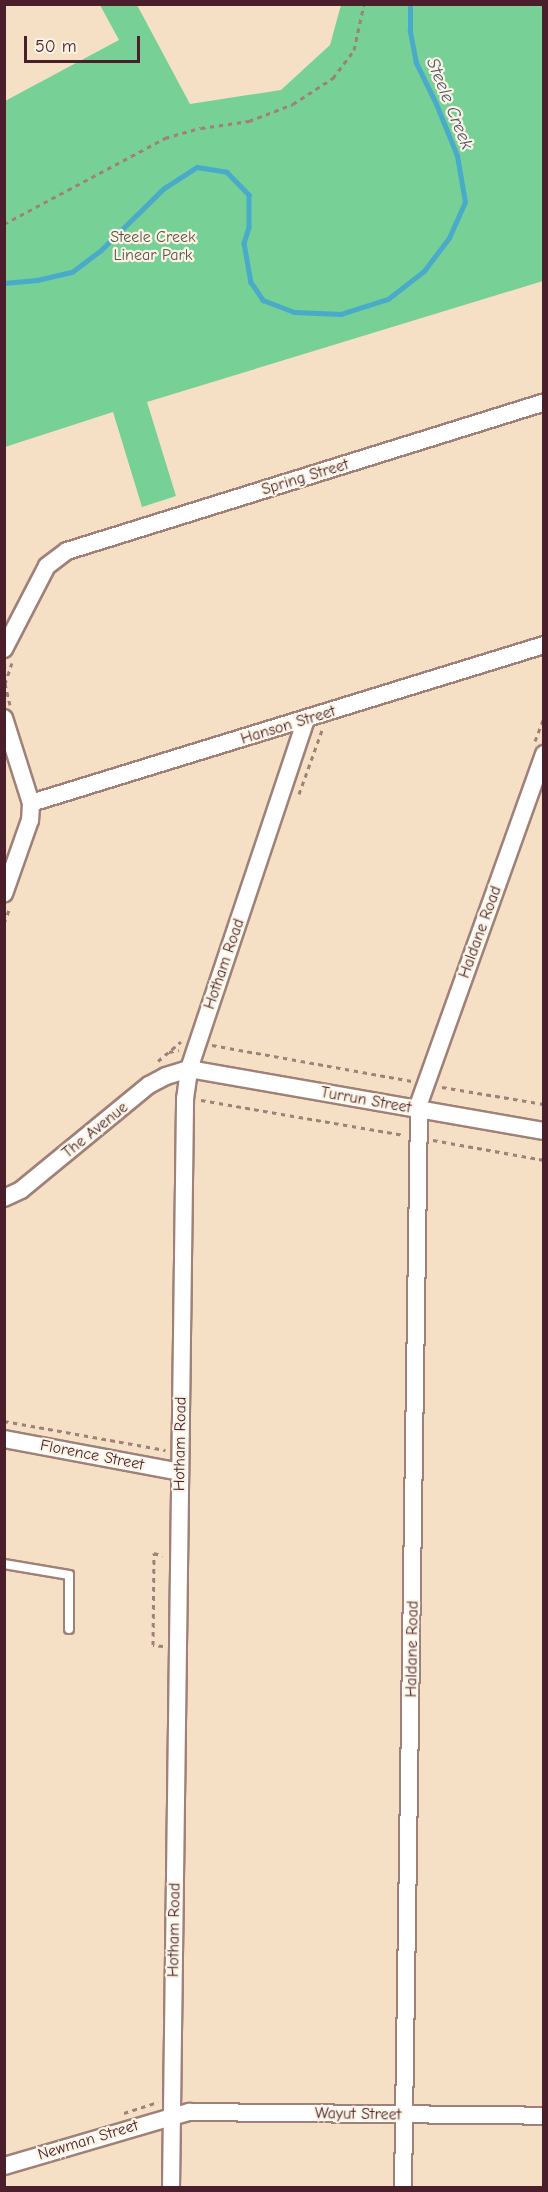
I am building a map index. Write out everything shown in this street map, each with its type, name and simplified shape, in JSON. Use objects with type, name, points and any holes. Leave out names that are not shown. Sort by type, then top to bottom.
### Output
[{"type":"street","name":"Spring Street","points":[[10,651],[47,566],[67,550],[543,402]]},
{"type":"street","name":"Hanson Street","points":[[31,803],[543,645]]},
{"type":"street","points":[[8,900],[30,820],[31,803],[9,716]]},
{"type":"street","name":"Hotham Road","points":[[171,2187],[185,1097],[189,1069],[306,719]]},
{"type":"street","name":"Haldane Road","points":[[403,2187],[418,1110],[538,752]]},
{"type":"street","name":"Turrun Street","points":[[189,1069],[543,1131]]},
{"type":"street","name":"The Avenue","points":[[4,1198],[21,1190],[149,1085],[166,1076],[189,1069]]},
{"type":"street","name":"Florence Street","points":[[4,1439],[180,1472]]},
{"type":"street","name":"Wayut Street","points":[[172,2115],[189,2112],[543,2116]]},
{"type":"street","name":"Newman Street","points":[[4,2166],[172,2115]]},
{"type":"lane","points":[[4,1564],[69,1575],[69,1629]]},
{"type":"path","points":[[4,224],[165,138],[201,128],[249,121],[293,104],[333,78],[354,50],[364,4]]},
{"type":"path","points":[[9,716],[5,684],[10,651]]},
{"type":"path","points":[[538,752],[543,718]]},
{"type":"path","points":[[4,923],[8,900]]},
{"type":"path","points":[[169,1052],[197,1045],[414,1082]]},
{"type":"path","points":[[438,1086],[543,1104]]},
{"type":"path","points":[[185,1097],[403,1135],[408,1132],[428,1134],[430,1140],[543,1160]]},
{"type":"path","points":[[4,1421],[167,1450]]},
{"type":"green space","name":"Steele Creek Linear Park","points":[[100,5],[137,5],[190,104],[281,90],[330,45],[341,5],[543,5],[543,281],[147,402],[176,496],[142,507],[113,412],[5,447],[5,101],[119,40]]},
{"type":"waterway","name":"Steele Creek","points":[[4,283],[37,280],[72,272],[100,251],[163,189],[197,167],[227,172],[249,195],[249,227],[244,243],[251,282],[263,300],[294,312],[341,314],[388,299],[424,271],[449,238],[465,202],[457,156],[416,63],[410,31],[410,4]]}]
